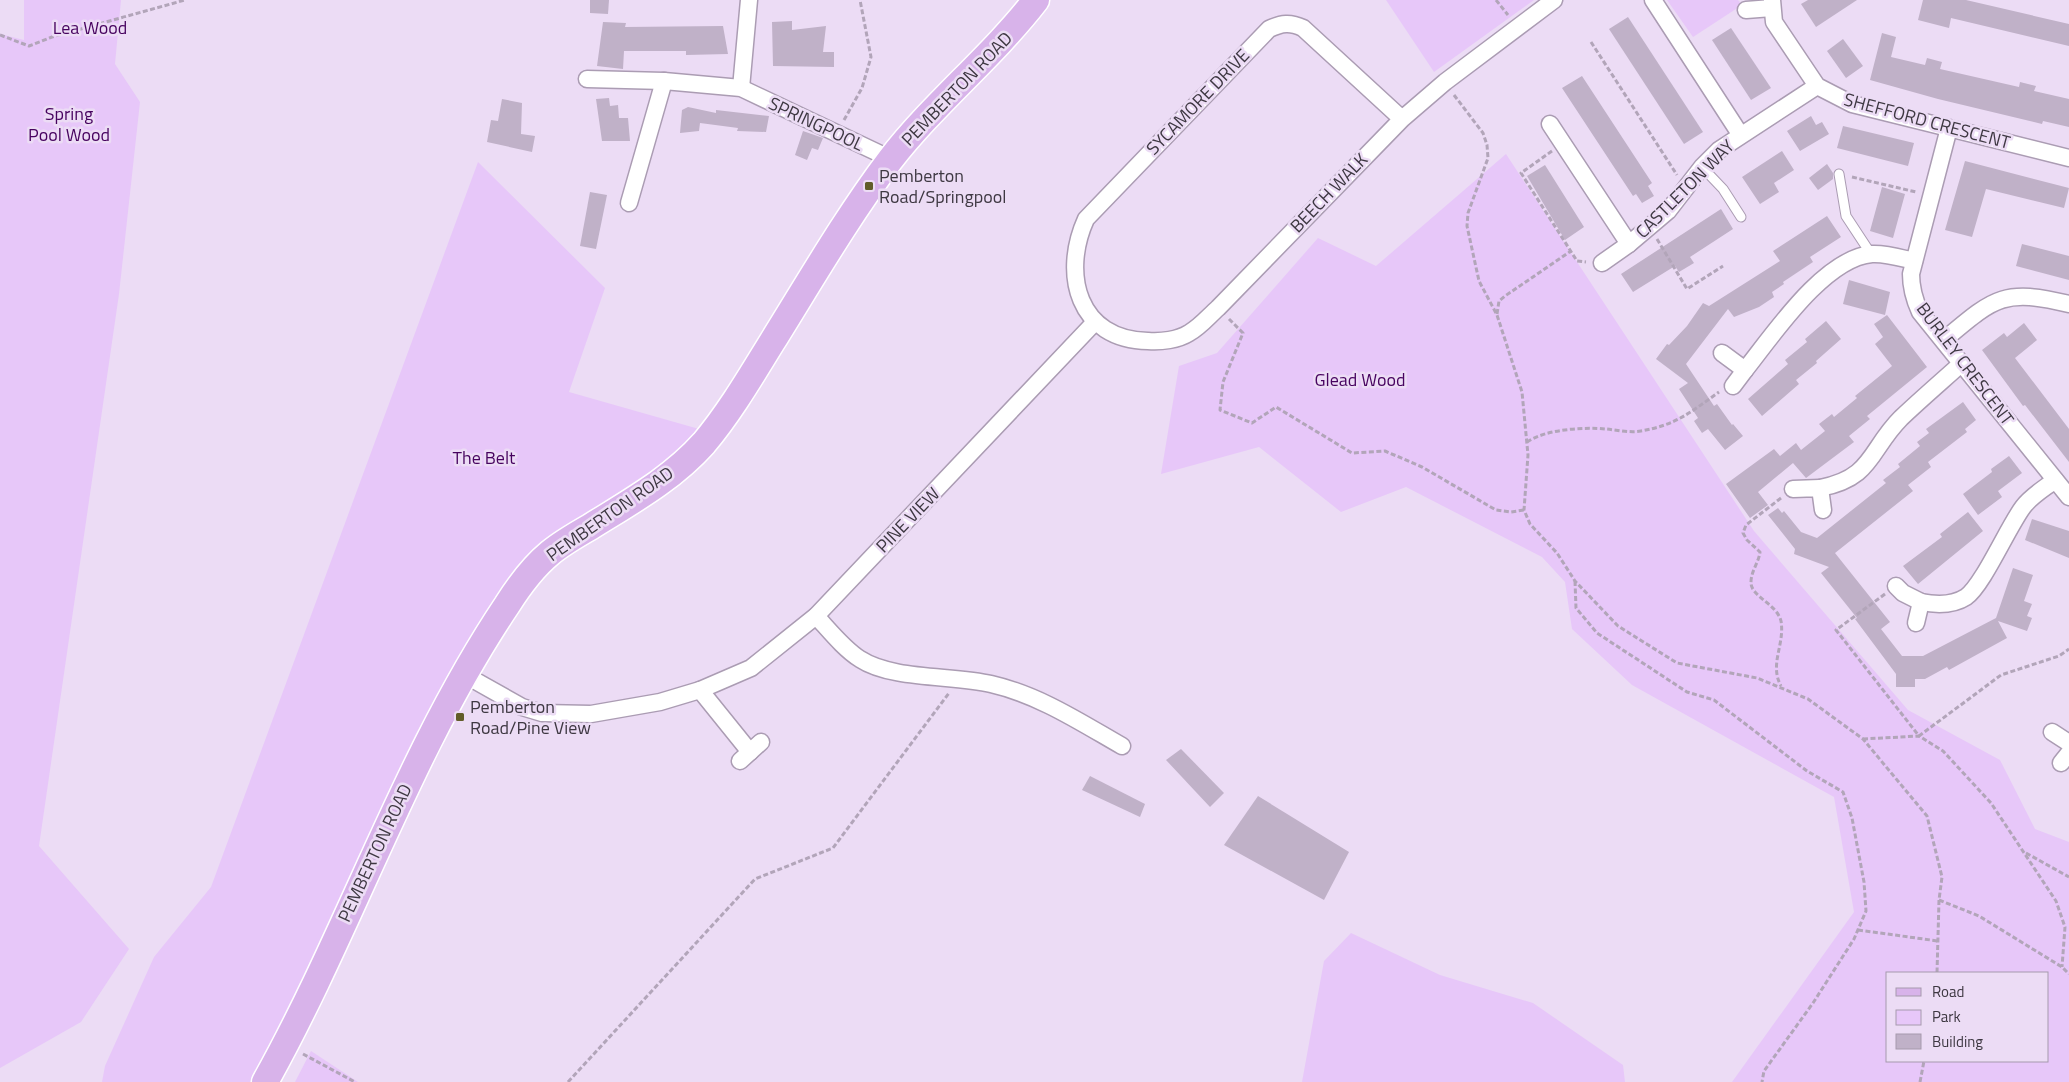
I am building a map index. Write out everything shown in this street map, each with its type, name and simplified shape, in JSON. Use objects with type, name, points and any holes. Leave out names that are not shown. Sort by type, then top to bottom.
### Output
[{"type":"main road","name":"PEMBERTON ROAD","points":[[265,1082],[285,1047],[406,785],[465,675],[506,606],[535,568],[568,540],[654,487],[685,462],[704,442],[747,382],[857,207],[891,159],[922,123],[1014,28],[1036,0]]},
{"type":"street","points":[[741,88],[750,0]]},
{"type":"street","name":"BEECH WALK","points":[[1095,322],[1107,331],[1139,341],[1157,342],[1189,334],[1218,308],[1402,119],[1445,82],[1554,0]]},
{"type":"street","points":[[1653,0],[1740,134]]},
{"type":"street","points":[[1746,10],[1772,4]]},
{"type":"street","name":"SHEFFORD CRESCENT","points":[[1772,4],[1774,22],[1818,86],[1852,104],[2069,158]]},
{"type":"street","name":"SYCAMORE DRIVE","points":[[1095,322],[1080,297],[1074,267],[1079,235],[1086,219],[1269,29],[1280,23],[1293,23],[1303,28],[1402,119]]},
{"type":"street","name":"SPRINGPOOL","points":[[587,79],[664,81],[741,88],[891,159]]},
{"type":"street","points":[[629,203],[664,81]]},
{"type":"street","name":"CASTLETON WAY","points":[[1602,263],[1650,228],[1668,211],[1702,166],[1740,134],[1818,86]]},
{"type":"street","name":"CASTLETON WAY","points":[[1550,124],[1629,244]]},
{"type":"street","name":"BURLEY CRESCENT","points":[[1949,128],[1914,261],[1911,288],[1920,312],[2069,497]]},
{"type":"street","points":[[1733,386],[1809,290],[1850,262],[1871,254],[1914,261]]},
{"type":"street","points":[[1944,340],[1984,307],[1996,300],[2021,296],[2069,304]]},
{"type":"street","name":"PINE VIEW","points":[[465,675],[522,707],[562,714],[625,709],[700,690],[751,668],[816,616],[1095,322]]},
{"type":"street","points":[[1722,353],[1745,370]]},
{"type":"street","points":[[1793,488],[1820,488],[1836,485],[1860,472],[1869,464],[1891,429],[1962,363]]},
{"type":"street","points":[[1896,586],[1903,593],[1921,602],[1950,604],[1966,597],[1982,577],[2024,505],[2055,480]]},
{"type":"street","points":[[1820,488],[1823,510]]},
{"type":"street","points":[[1916,622],[1921,602]]},
{"type":"street","points":[[816,616],[860,659],[889,670],[990,684],[1044,703],[1122,746]]},
{"type":"street","points":[[700,690],[751,752]]},
{"type":"street","points":[[2052,732],[2069,743]]},
{"type":"lane","points":[[1702,166],[1723,189],[1741,217]]},
{"type":"lane","points":[[1839,174],[1846,216],[1871,254]]},
{"type":"path","points":[[0,35],[29,46],[52,37],[185,0]]},
{"type":"path","points":[[837,134],[862,88],[871,57],[860,0]]},
{"type":"path","points":[[1591,42],[1686,188]]},
{"type":"path","points":[[1445,82],[1483,133],[1487,144],[1488,158],[1468,213],[1467,226],[1479,281],[1497,315],[1522,392],[1528,442],[1524,510],[1530,524],[1558,554],[1574,581],[1618,626],[1676,663],[1757,678],[1808,698],[1863,739],[1927,816],[1942,877],[1939,900],[1936,972]]},
{"type":"path","points":[[1562,144],[1521,173],[1578,261],[1602,263]]},
{"type":"path","points":[[1839,174],[1932,196]]},
{"type":"path","points":[[1650,228],[1687,289],[1723,266]]},
{"type":"path","points":[[1497,315],[1499,301],[1571,251]]},
{"type":"path","points":[[1218,308],[1243,333],[1223,382],[1220,410],[1252,423],[1276,407],[1352,453],[1385,451],[1422,467],[1496,510],[1511,512],[1524,510]]},
{"type":"path","points":[[1528,442],[1534,437],[1566,430],[1596,428],[1639,431],[1677,422],[1722,390],[1733,386]]},
{"type":"path","points":[[1781,686],[1775,665],[1781,636],[1781,622],[1774,609],[1753,590],[1750,582],[1760,552],[1747,540],[1743,532],[1746,525],[1793,488]]},
{"type":"path","points":[[1574,581],[1576,608],[1597,633],[1687,692],[1714,700],[1794,761],[1842,792],[1852,818],[1864,882],[1866,911],[1858,930],[1813,1004],[1764,1071],[1762,1082]]},
{"type":"path","points":[[1896,586],[1836,630],[1919,736],[1943,751],[1991,803],[2024,852],[2056,901],[2065,928],[2062,967]]},
{"type":"path","points":[[1863,739],[1919,736],[2001,675],[2059,656],[2069,648]]},
{"type":"path","points":[[568,1082],[755,878],[833,848],[958,680]]},
{"type":"path","points":[[2024,852],[2069,877]]},
{"type":"path","points":[[1939,900],[1978,916],[2062,967],[2069,974]]},
{"type":"path","points":[[1858,930],[1938,941]]},
{"type":"path","points":[[285,1047],[355,1082]]},
{"type":"path","points":[[1920,1082],[1924,1062]]},
{"type":"green space","name":"Spring Pool Wood","points":[[24,0],[121,0],[115,64],[140,102],[119,294],[39,846],[129,949],[81,1022],[0,1068],[0,34],[24,40]]},
{"type":"green space","points":[[1386,0],[1534,0],[1434,72]]},
{"type":"green space","points":[[1667,0],[1738,0],[1742,5],[1693,37]]},
{"type":"green space","name":"Glead Wood","points":[[1506,154],[1754,531],[1908,710],[2000,760],[2035,829],[2069,842],[2069,1082],[1732,1082],[1854,912],[1834,797],[1632,685],[1572,629],[1565,582],[1542,557],[1406,487],[1341,512],[1259,447],[1161,474],[1179,366],[1217,353],[1318,238],[1376,266]]},
{"type":"green space","name":"The Belt","points":[[478,162],[605,288],[569,392],[699,429],[678,453],[572,523],[512,579],[259,1082],[102,1082],[105,1066],[154,957],[211,887]]},
{"type":"green space","points":[[1351,933],[1440,975],[1533,1003],[1623,1065],[1625,1082],[1302,1082],[1324,961]]},
{"type":"green space","points":[[311,1051],[358,1082],[295,1082]]},
{"type":"building","points":[[590,0],[609,0],[608,14],[590,13]]},
{"type":"building","points":[[1808,0],[1857,0],[1816,27],[1801,4]]},
{"type":"building","points":[[1923,0],[1966,0],[2069,24],[2069,46],[1951,18],[1949,28],[1918,20]]},
{"type":"building","points":[[1628,17],[1703,132],[1684,144],[1609,29]]},
{"type":"building","points":[[792,21],[792,30],[826,26],[823,52],[834,52],[834,67],[773,66],[772,22]]},
{"type":"building","points":[[603,22],[626,23],[625,27],[723,26],[728,54],[686,55],[686,51],[624,51],[623,69],[597,66]]},
{"type":"building","points":[[1731,28],[1771,88],[1751,100],[1712,40]]},
{"type":"building","points":[[1882,33],[1896,37],[1891,57],[1925,65],[1927,58],[1942,62],[1940,69],[2019,87],[2020,82],[2036,86],[2034,91],[2069,99],[2069,127],[2043,121],[2042,124],[1938,99],[1870,80]]},
{"type":"building","points":[[1843,39],[1863,66],[1846,78],[1827,51]]},
{"type":"building","points":[[1582,76],[1652,183],[1648,186],[1654,196],[1642,203],[1636,194],[1633,196],[1562,88]]},
{"type":"building","points":[[609,98],[610,106],[618,105],[619,118],[628,118],[630,141],[602,141],[596,99]]},
{"type":"building","points":[[502,99],[522,103],[521,134],[535,136],[532,152],[487,142],[491,120],[498,121]]},
{"type":"building","points":[[688,107],[716,113],[716,110],[769,116],[766,132],[737,131],[738,128],[700,123],[699,131],[680,133],[682,110]]},
{"type":"building","points":[[1811,116],[1816,125],[1822,122],[1829,134],[1800,151],[1787,131]]},
{"type":"building","points":[[1843,126],[1914,143],[1908,166],[1837,148]]},
{"type":"building","points":[[803,131],[823,138],[818,150],[812,148],[807,160],[795,155]]},
{"type":"building","points":[[1782,151],[1794,170],[1774,183],[1779,192],[1760,204],[1742,177]]},
{"type":"building","points":[[1965,161],[2069,188],[2064,208],[1986,189],[1972,237],[1945,230]]},
{"type":"building","points":[[1827,164],[1833,173],[1833,179],[1818,190],[1809,178]]},
{"type":"building","points":[[1545,165],[1584,227],[1565,240],[1527,176]]},
{"type":"building","points":[[1882,187],[1905,194],[1893,238],[1870,231]]},
{"type":"building","points":[[590,192],[607,195],[596,249],[580,246]]},
{"type":"building","points":[[1721,209],[1733,229],[1690,257],[1694,263],[1679,272],[1675,266],[1633,292],[1621,274]]},
{"type":"building","points":[[1827,216],[1841,237],[1810,257],[1813,262],[1783,282],[1784,284],[1772,292],[1774,297],[1759,307],[1734,317],[1728,309],[1686,364],[1714,406],[1717,404],[1732,425],[1743,436],[1725,450],[1708,429],[1702,433],[1694,421],[1698,418],[1679,389],[1688,383],[1656,359],[1667,344],[1669,345],[1687,326],[1703,303],[1709,306],[1780,261],[1773,251]]},
{"type":"building","points":[[2022,244],[2069,256],[2069,280],[2016,266]]},
{"type":"building","points":[[1849,280],[1890,292],[1885,315],[1843,304]]},
{"type":"building","points":[[1887,315],[1927,367],[1867,416],[1870,419],[1849,436],[1854,442],[1806,478],[1793,463],[1758,492],[1768,505],[1750,518],[1726,484],[1774,449],[1780,456],[1796,443],[1801,450],[1825,431],[1819,424],[1832,414],[1834,417],[1857,398],[1855,396],[1892,366],[1875,344],[1883,337],[1874,324]]},
{"type":"building","points":[[1826,321],[1841,339],[1816,361],[1817,363],[1796,380],[1799,384],[1762,416],[1748,399],[1788,364],[1785,360],[1807,342],[1805,339]]},
{"type":"building","points":[[2024,323],[2037,340],[2015,358],[2069,429],[2069,462],[2025,405],[2023,406],[1982,350],[2004,333],[2007,337]]},
{"type":"building","points":[[1963,402],[1976,420],[1965,429],[1967,432],[1928,462],[1931,467],[1908,485],[1913,491],[1835,553],[1890,622],[1881,629],[1902,656],[1923,656],[1996,618],[2013,568],[2033,575],[2024,601],[2032,604],[2027,616],[2032,618],[2027,631],[1998,621],[2007,638],[1949,670],[1947,667],[1925,679],[1915,679],[1915,687],[1896,687],[1896,674],[1855,619],[1857,618],[1821,573],[1829,567],[1794,554],[1795,549],[1768,515],[1778,508],[1782,513],[1784,511],[1801,532],[1817,538],[1886,483],[1883,480],[1900,467],[1898,464],[1920,446],[1917,442],[1929,433],[1926,429]]},
{"type":"building","points":[[2009,456],[2022,473],[1998,491],[2002,497],[1978,515],[1963,494],[1992,472],[1991,469]]},
{"type":"building","points":[[1968,512],[1983,531],[1918,584],[1903,566],[1942,537],[1940,534]]},
{"type":"building","points":[[2032,519],[2069,531],[2069,558],[2025,540]]},
{"type":"building","points":[[1181,749],[1224,793],[1210,807],[1166,760]]},
{"type":"building","points":[[1090,776],[1145,804],[1140,817],[1082,790]]},
{"type":"building","points":[[1258,796],[1349,852],[1324,900],[1224,845]]},
{"type":"place","name":"Pemberton Road/Springpool","points":[[869,186]]},
{"type":"place","name":"Pemberton Road/Pine View","points":[[460,717]]},
{"type":"park label","name":"Lea Wood","points":[[90,28]]}]
